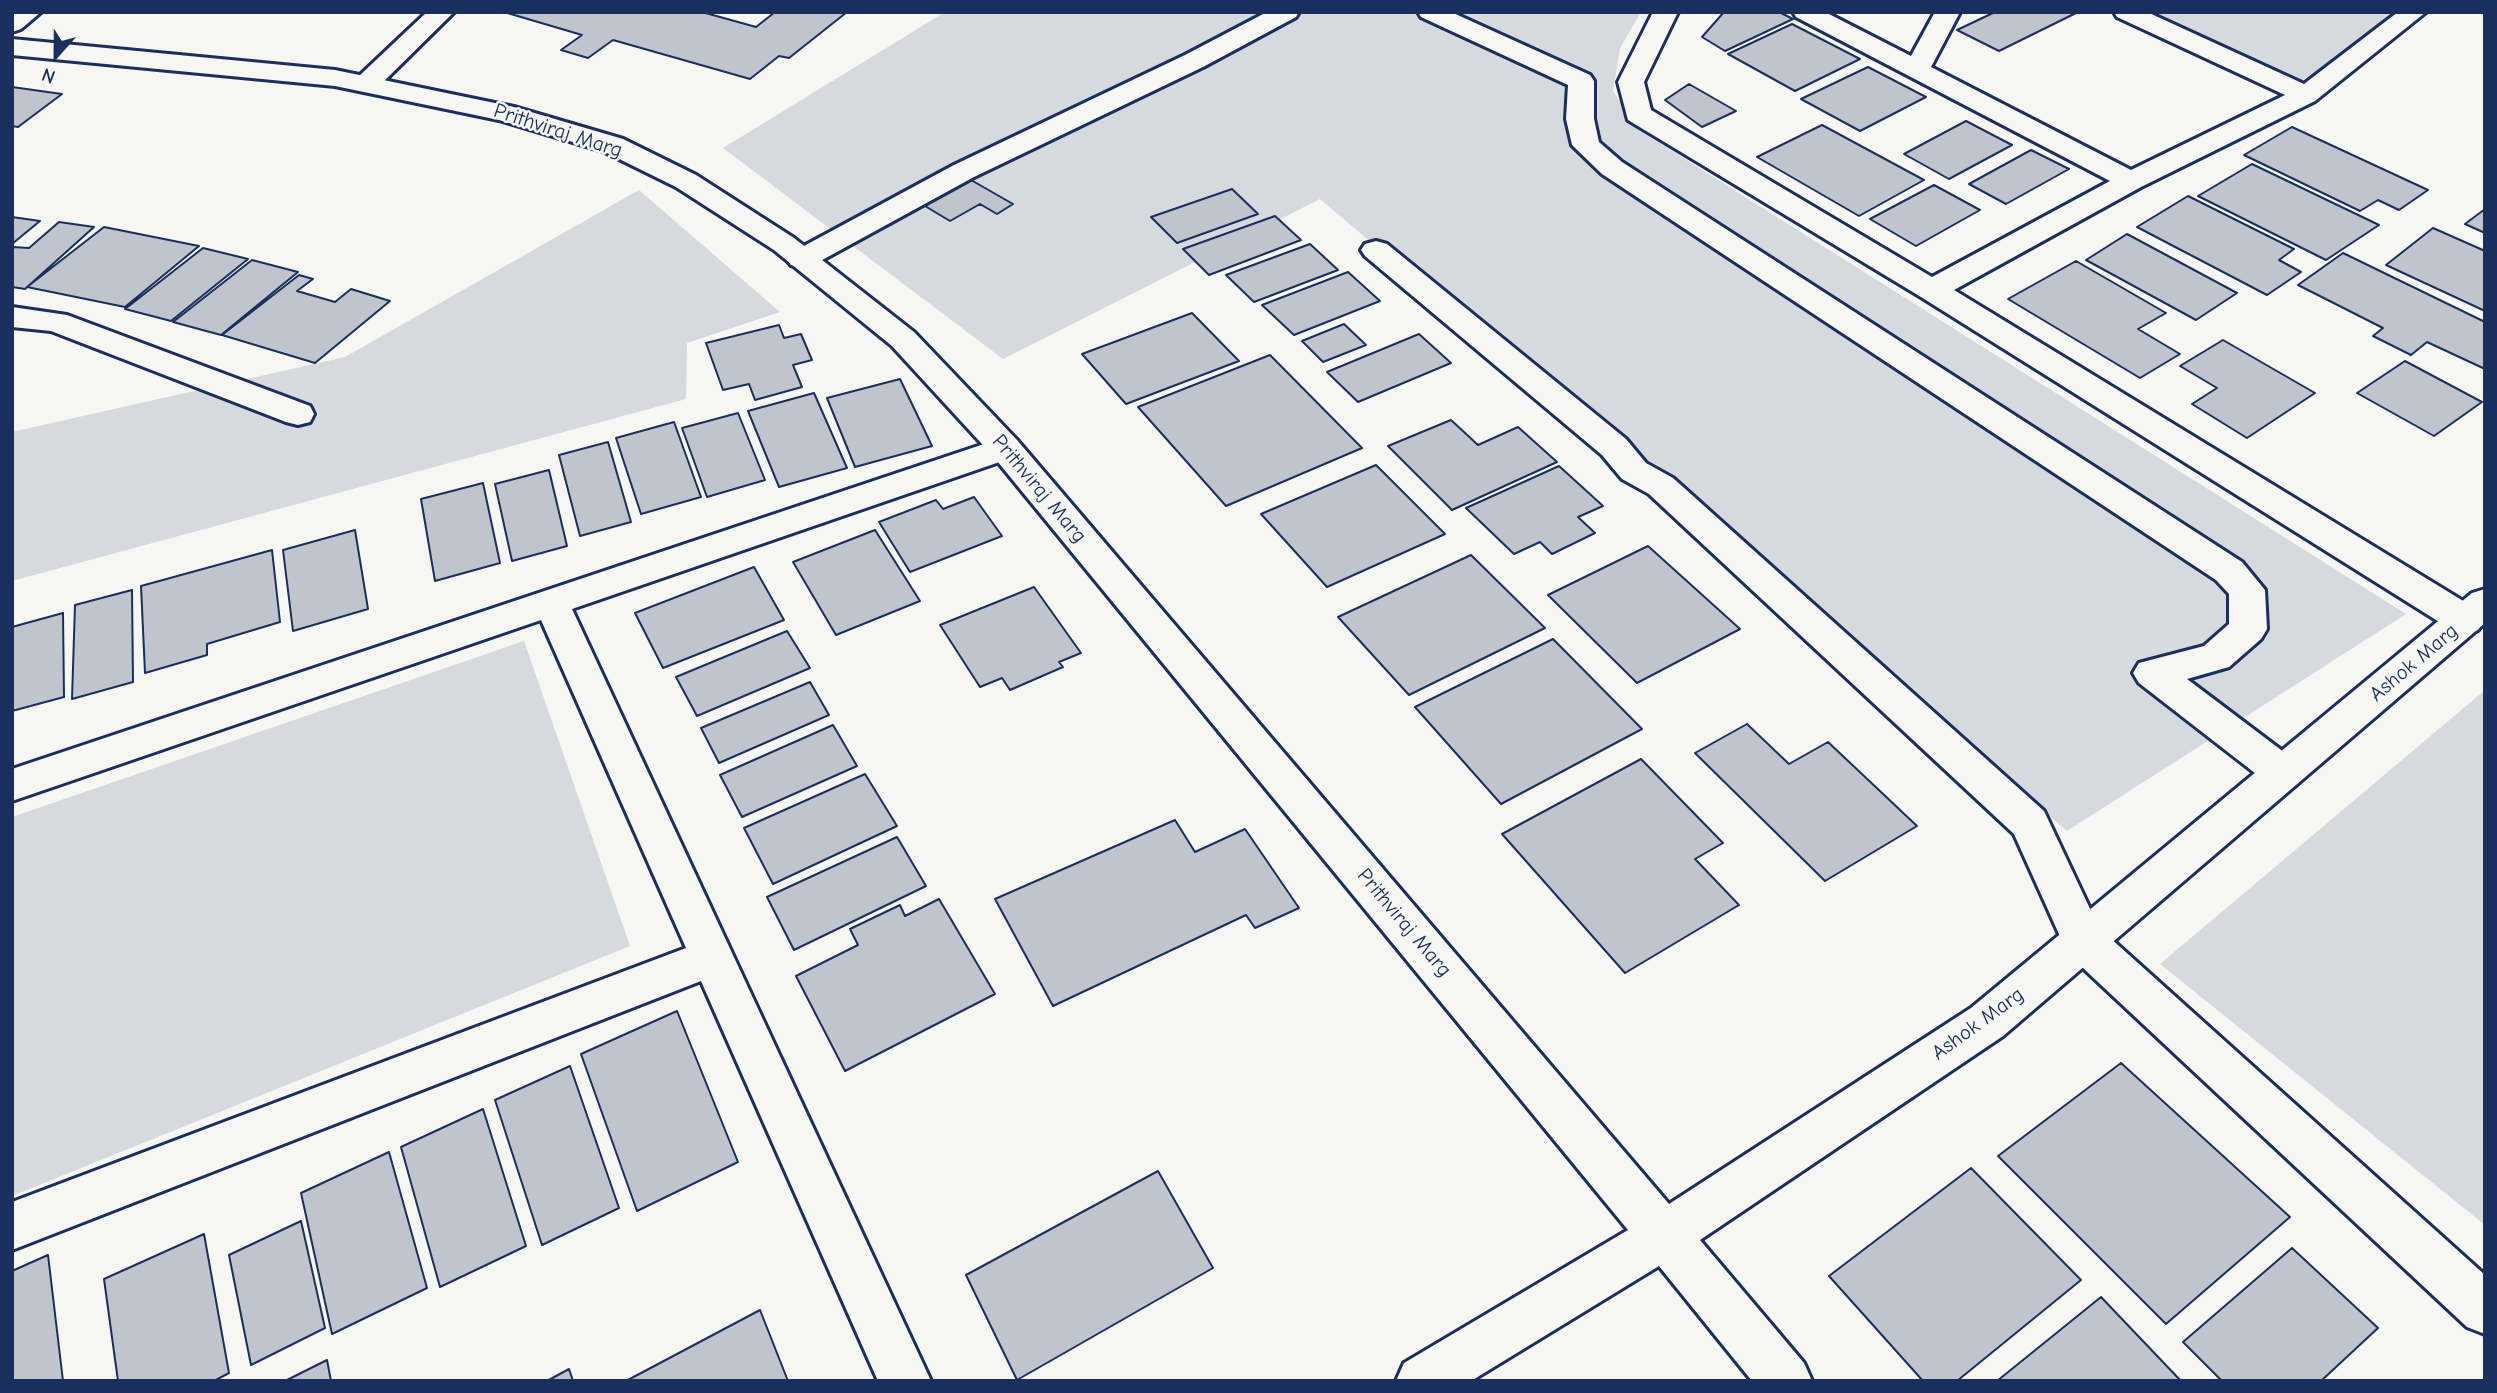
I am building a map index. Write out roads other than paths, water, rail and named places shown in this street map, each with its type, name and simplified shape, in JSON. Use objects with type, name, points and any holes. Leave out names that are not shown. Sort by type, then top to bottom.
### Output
[{"type":"street","points":[[12,24],[29,12]]},
{"type":"street","points":[[366,84],[442,12]]},
{"type":"street","points":[[802,259],[964,170],[1194,61],[1287,12]]},
{"type":"street","points":[[1430,12],[1581,81],[1580,120],[1586,145],[1612,168],[2229,571],[2247,590],[2248,629],[2216,657],[2152,673],[2283,773]]},
{"type":"street","points":[[1666,12],[1631,82],[1638,114],[2475,611]]},
{"type":"street","points":[[1805,12],[2131,181]]},
{"type":"street","points":[[1916,69],[1948,12]]},
{"type":"street","points":[[2126,12],[2306,95]]},
{"type":"street","points":[[1932,290],[2131,181],[2306,95],[2414,12]]},
{"type":"street","name":"Prithviraj Marg","points":[[12,47],[321,77],[504,113],[613,145],[686,181],[802,259],[903,339],[1005,448],[1786,1381]]},
{"type":"street","points":[[1376,250],[1614,447],[1634,471],[1661,486],[2030,823],[2083,941],[2485,1309]]},
{"type":"street","points":[[12,317],[56,322],[298,414]]},
{"type":"street","points":[[12,785],[1005,448]]},
{"type":"street","points":[[551,602],[905,1381]]},
{"type":"street","name":"Ashok Marg","points":[[1422,1381],[1665,1235],[1987,1022],[2475,611]]},
{"type":"street","points":[[12,1226],[711,958]]}]
